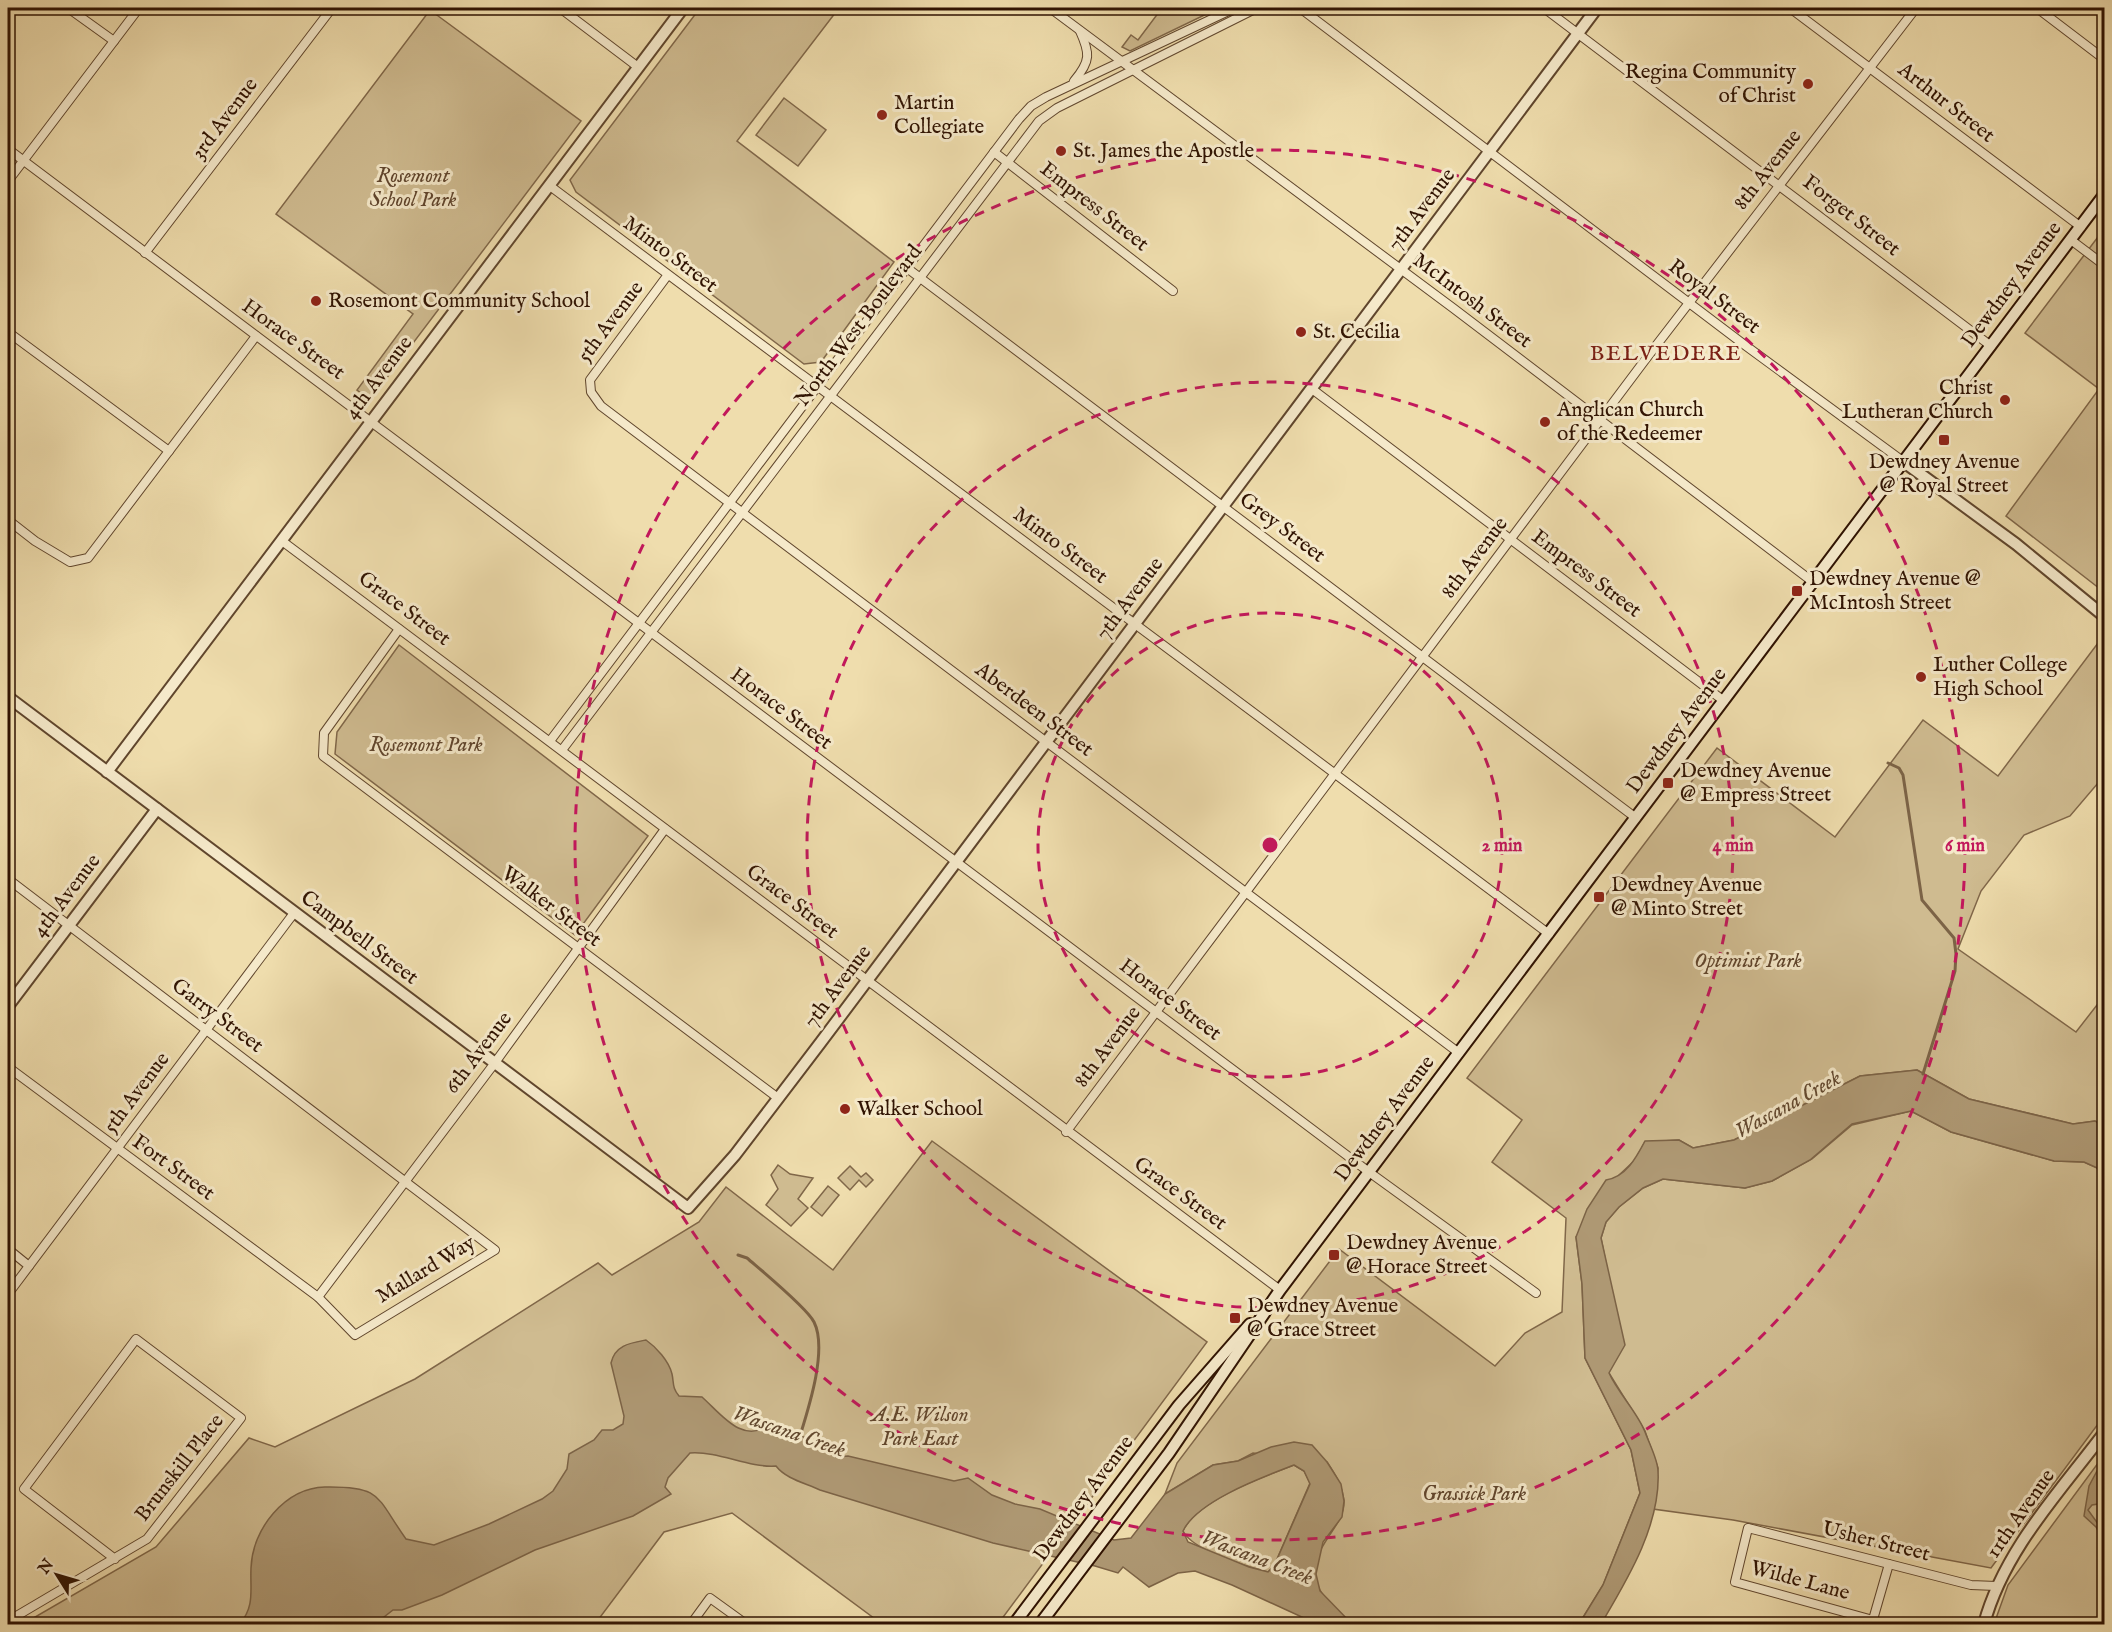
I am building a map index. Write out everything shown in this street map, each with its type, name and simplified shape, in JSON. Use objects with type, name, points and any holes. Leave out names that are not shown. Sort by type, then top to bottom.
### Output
[{"type":"street","points":[[68,8],[114,41]]},
{"type":"street","points":[[8,182],[139,8]]},
{"type":"street","name":"3rd Avenue","points":[[145,253],[332,8]]},
{"type":"street","points":[[560,8],[638,67]]},
{"type":"street","name":"4th Avenue","points":[[107,772],[683,8]]},
{"type":"street","name":"McIntosh Street","points":[[1050,8],[1813,582]]},
{"type":"street","name":"North West Boulevard","points":[[550,741],[906,268],[1031,106],[1072,84],[1235,8]]},
{"type":"street","name":"North West Boulevard","points":[[562,750],[1039,121],[1057,108],[1132,69],[1257,8]]},
{"type":"street","name":"Royal Street","points":[[1300,8],[1690,303],[2016,544],[2104,616]]},
{"type":"street","name":"Forget Street","points":[[1544,8],[1780,184],[1991,346]]},
{"type":"street","name":"7th Avenue","points":[[688,1208],[735,1155],[1598,8]]},
{"type":"street","name":"Arthur Street","points":[[1790,8],[2081,227]]},
{"type":"street","name":"8th Avenue","points":[[1066,1132],[1600,420],[1916,8]]},
{"type":"street","points":[[2037,8],[2104,59]]},
{"type":"street","points":[[1072,84],[1086,68],[1089,49],[1079,29]]},
{"type":"street","name":"Horace Street","points":[[8,149],[638,624],[1370,1172],[1536,1293]]},
{"type":"street","name":"Empress Street","points":[[994,152],[1173,291]]},
{"type":"street","name":"Minto Street","points":[[550,186],[667,276],[818,386],[1549,934]]},
{"type":"street","name":"Dewdney Avenue","points":[[1040,1624],[1170,1453],[1281,1290],[2104,195]]},
{"type":"street","points":[[2071,240],[2104,265]]},
{"type":"street","name":"Grey Street","points":[[906,268],[1635,818]]},
{"type":"street","name":"5th Avenue","points":[[591,392],[590,380],[667,276]]},
{"type":"street","points":[[8,332],[169,451]]},
{"type":"street","points":[[8,520],[35,541],[70,562],[88,558],[256,336]]},
{"type":"street","name":"Empress Street","points":[[1312,389],[1724,700]]},
{"type":"street","name":"Aberdeen Street","points":[[591,392],[600,406],[1459,1053]]},
{"type":"street","name":"Grace Street","points":[[282,541],[1066,1132],[1281,1290]]},
{"type":"street","name":"Walker Street","points":[[399,629],[324,733],[323,756],[778,1098]]},
{"type":"street","name":"Campbell Street","points":[[8,697],[688,1208]]},
{"type":"street","name":"4th Avenue","points":[[8,1006],[157,809]]},
{"type":"street","name":"6th Avenue","points":[[318,1297],[494,1064],[665,829]]},
{"type":"street","name":"Garry Street","points":[[8,879],[406,1181]]},
{"type":"street","name":"5th Avenue","points":[[8,1294],[294,913]]},
{"type":"street","name":"Fort Street","points":[[8,1067],[318,1297]]},
{"type":"street","name":"Mallard Way","points":[[318,1297],[355,1335],[495,1250],[406,1181]]},
{"type":"street","points":[[8,1249],[28,1266]]},
{"type":"street","name":"Dewdney Avenue","points":[[1014,1624],[1179,1405],[1281,1290]]},
{"type":"street","name":"Brunskill Place","points":[[8,1621],[115,1559],[147,1539],[241,1418],[136,1339],[24,1489],[115,1559]]},
{"type":"street","name":"11th Avenue","points":[[1984,1624],[1996,1586],[2011,1558],[2104,1433]]},
{"type":"street","name":"Usher Street","points":[[1749,1528],[1971,1585],[1996,1586]]},
{"type":"street","name":"Wilde Lane","points":[[1749,1528],[1735,1582],[1873,1622]]},
{"type":"street","points":[[1873,1622],[1889,1564]]},
{"type":"street","points":[[691,1624],[710,1598],[746,1624]]},
{"type":"green space","points":[[700,8],[839,8],[737,141],[894,262],[821,362],[804,364],[576,192],[570,180]]},
{"type":"green space","points":[[1162,8],[1219,8],[1130,51],[1122,47],[1131,35],[1138,40]]},
{"type":"green space","name":"Rosemont School Park","points":[[430,10],[581,121],[370,400],[357,390],[413,314],[276,214]]},
{"type":"green space","points":[[784,98],[826,130],[798,166],[756,135]]},
{"type":"green space","points":[[2104,229],[2104,592],[2006,516],[2099,389],[2025,333]]},
{"type":"green space","name":"Optimist Park","points":[[2104,635],[2104,776],[2070,816],[2024,835],[1981,891],[1958,949],[2076,1032],[2104,996],[2104,1127],[2095,1121],[2073,1124],[1969,1099],[1917,1070],[1860,1076],[1734,1140],[1693,1148],[1679,1140],[1645,1142],[1635,1160],[1616,1178],[1576,1237],[1582,1284],[1585,1358],[1631,1450],[1640,1493],[1603,1585],[1579,1624],[1352,1624],[1323,1595],[1315,1576],[1319,1552],[1343,1511],[1344,1500],[1340,1485],[1327,1462],[1253,1453],[1238,1461],[1213,1465],[1165,1494],[1177,1463],[1339,1249],[1495,1366],[1525,1333],[1562,1312],[1566,1218],[1492,1162],[1522,1120],[1467,1078],[1717,748],[1835,837],[1923,720],[1998,776]]},
{"type":"green space","name":"Rosemont Park","points":[[399,645],[648,836],[575,935],[335,754],[337,732]]},
{"type":"green space","points":[[1911,1111],[1951,1132],[2054,1161],[2084,1162],[2104,1171],[2104,1416],[1991,1568],[1733,1520],[1653,1509],[1658,1468],[1645,1431],[1609,1373],[1607,1268],[1601,1238],[1606,1222],[1619,1207],[1643,1188],[1663,1179],[1745,1188],[1772,1181],[1812,1159],[1852,1125]]},
{"type":"green space","name":"A.E. Wilson Park East","points":[[932,1141],[1207,1342],[998,1624],[882,1624],[732,1513],[664,1532],[595,1624],[23,1624],[156,1547],[249,1438],[275,1447],[415,1379],[598,1263],[612,1275],[699,1222],[726,1187],[833,1270]]},
{"type":"green space","points":[[778,1165],[790,1174],[813,1178],[798,1199],[808,1208],[791,1226],[766,1205],[778,1189],[771,1175]]},
{"type":"green space","points":[[850,1166],[861,1177],[866,1173],[873,1180],[866,1187],[859,1180],[850,1190],[838,1178]]},
{"type":"green space","points":[[828,1186],[839,1195],[822,1216],[811,1207]]},
{"type":"green space","points":[[2104,1455],[2104,1624],[1994,1624],[2008,1585]]},
{"type":"green space","points":[[1294,1465],[1304,1471],[1310,1483],[1274,1566],[1268,1572],[1208,1551],[1197,1545],[1183,1531],[1202,1509],[1216,1500],[1249,1483]]},
{"type":"water","points":[[1917,1070],[1969,1099],[2073,1124],[2095,1121],[2104,1127],[2104,1171],[2084,1162],[2054,1161],[1951,1132],[1911,1111],[1852,1124],[1810,1160],[1772,1181],[1745,1188],[1663,1179],[1643,1188],[1619,1207],[1606,1222],[1601,1238],[1625,1345],[1609,1373],[1638,1418],[1651,1446],[1658,1467],[1657,1491],[1654,1512],[1640,1551],[1601,1624],[1579,1624],[1603,1585],[1640,1493],[1631,1450],[1585,1358],[1582,1284],[1576,1237],[1587,1209],[1606,1180],[1619,1175],[1630,1166],[1645,1141],[1679,1140],[1693,1148],[1734,1140],[1860,1076]]},
{"type":"water","name":"Wascana Creek","points":[[646,1340],[665,1359],[672,1374],[674,1388],[679,1396],[702,1397],[725,1419],[741,1429],[759,1430],[769,1425],[812,1440],[836,1457],[848,1456],[954,1481],[968,1478],[992,1495],[1015,1504],[1040,1509],[1114,1540],[1131,1538],[1165,1494],[1213,1465],[1238,1461],[1271,1447],[1294,1442],[1312,1445],[1327,1462],[1341,1484],[1344,1501],[1342,1517],[1323,1542],[1316,1574],[1320,1591],[1352,1624],[1317,1624],[1232,1585],[1195,1571],[1178,1573],[1149,1587],[1123,1567],[1118,1573],[993,1543],[820,1490],[790,1477],[776,1466],[755,1465],[712,1454],[690,1453],[668,1478],[665,1487],[671,1494],[633,1516],[535,1550],[442,1595],[402,1610],[393,1610],[375,1624],[240,1624],[250,1604],[251,1568],[257,1539],[273,1513],[284,1503],[310,1489],[344,1487],[358,1489],[376,1497],[406,1539],[434,1545],[489,1524],[542,1499],[553,1491],[567,1469],[569,1454],[594,1440],[602,1430],[613,1430],[623,1424],[624,1416],[611,1363],[620,1349]],"holes":[[[1294,1465],[1304,1471],[1310,1484],[1274,1566],[1268,1572],[1249,1567],[1188,1542],[1183,1531],[1191,1520],[1216,1500],[1249,1483]]]},
{"type":"water","points":[[2097,1471],[2104,1471],[2104,1503],[2092,1505],[2088,1510],[2104,1532],[2104,1542],[2096,1527],[2084,1516],[2089,1486]]},
{"type":"waterway","points":[[1888,763],[1899,768],[1903,775],[1922,900],[1954,938],[1956,954],[1955,971],[1923,1074]]},
{"type":"waterway","name":"Wascana Creek","points":[[738,1255],[747,1258],[803,1308],[814,1322],[818,1334],[818,1364],[799,1439]]},
{"type":"place","name":"Regina Community of Christ","points":[[1808,84]]},
{"type":"place","name":"Martin Collegiate","points":[[882,115]]},
{"type":"place","name":"St. James the Apostle","points":[[1061,151]]},
{"type":"place","name":"Rosemont Community School","points":[[316,301]]},
{"type":"place","name":"St. Cecilia","points":[[1301,332]]},
{"type":"place","name":"Christ Lutheran Church","points":[[2005,400]]},
{"type":"place","name":"Anglican Church of the Redeemer","points":[[1545,422]]},
{"type":"place","name":"Dewdney Avenue @ Royal Street","points":[[1944,440]]},
{"type":"place","name":"Dewdney Avenue @ McIntosh Street","points":[[1797,591]]},
{"type":"place","name":"Luther College High School","points":[[1921,677]]},
{"type":"place","name":"Dewdney Avenue @ Empress Street","points":[[1668,783]]},
{"type":"place","name":"Dewdney Avenue @ Minto Street","points":[[1599,897]]},
{"type":"place","name":"Walker School","points":[[845,1109]]},
{"type":"place","name":"Dewdney Avenue @ Horace Street","points":[[1334,1255]]},
{"type":"place","name":"Dewdney Avenue @ Grace Street","points":[[1235,1318]]},
{"type":"district","name":"BELVEDERE","points":[[1666,354]]},
{"type":"park label","name":"Grassick Park","points":[[1474,1494]]}]
